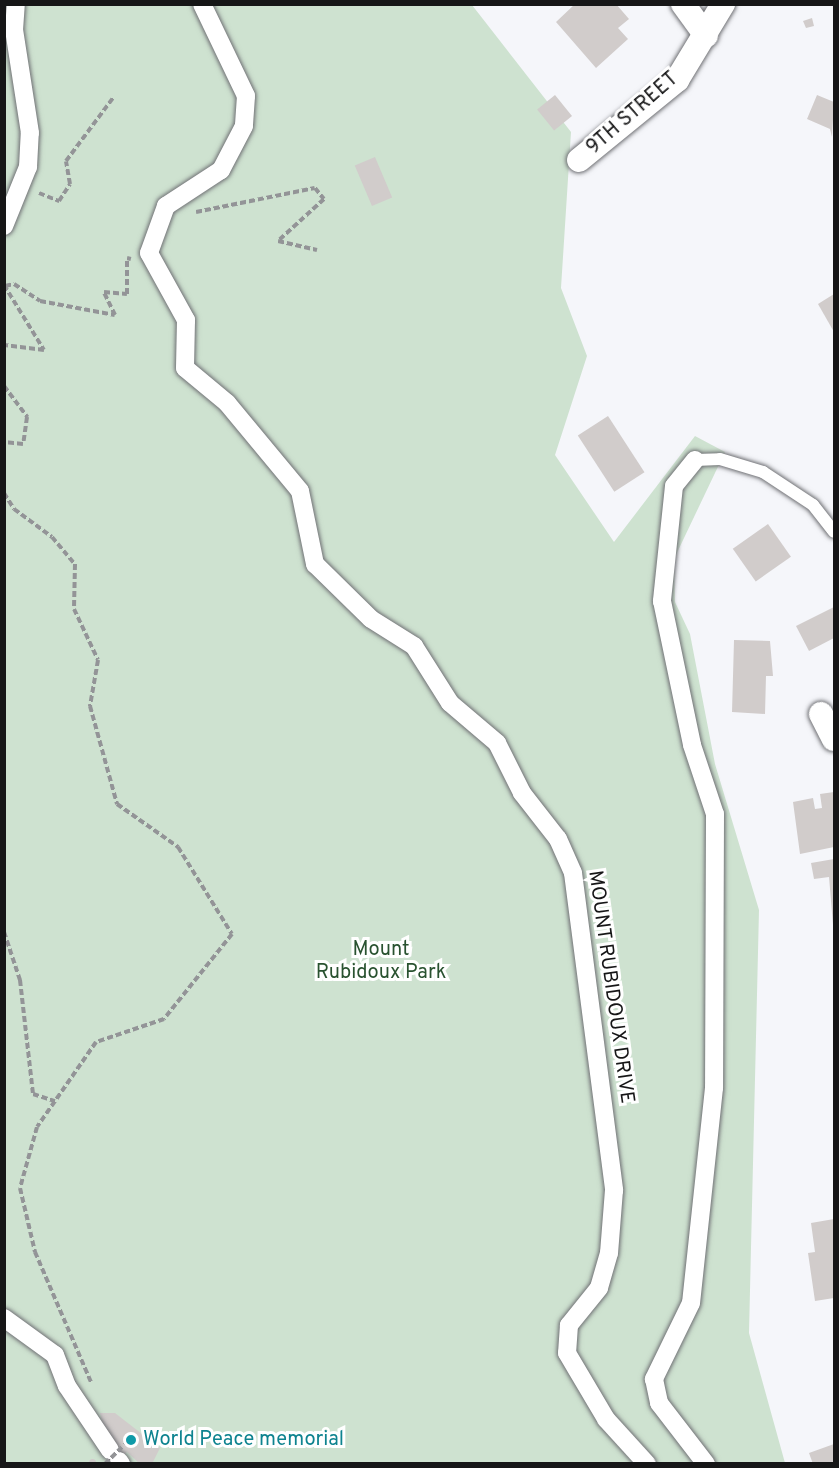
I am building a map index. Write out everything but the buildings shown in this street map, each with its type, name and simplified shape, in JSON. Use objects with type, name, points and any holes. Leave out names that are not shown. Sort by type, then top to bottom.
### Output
[{"type":"street","points":[[4,226],[28,167],[29,102],[14,30],[16,4]]},
{"type":"street","points":[[152,260],[153,232],[166,206],[221,170],[244,126],[246,96],[202,4]]},
{"type":"street","points":[[683,4],[706,36]]},
{"type":"street","name":"9TH STREET","points":[[579,160],[677,80],[706,36],[723,4]]},
{"type":"street","name":"MOUNT RUBIDOUX DRIVE","points":[[152,260],[186,320],[185,368],[227,403],[300,491],[315,564],[371,619],[414,646],[450,703],[497,743],[522,794],[558,839],[573,873],[614,1190],[607,1262],[599,1288],[569,1325],[567,1353],[606,1419],[647,1464]]},
{"type":"street","points":[[694,460],[674,486],[662,601],[692,745],[715,814],[714,1088],[691,1303],[654,1379],[659,1403],[706,1464]]},
{"type":"street","points":[[821,714],[834,739]]},
{"type":"street","points":[[4,1318],[55,1355],[67,1386],[116,1456]]},
{"type":"lane","points":[[694,460],[720,459],[764,472],[813,505],[834,532]]},
{"type":"path","points":[[22,186],[59,201],[70,184],[66,161],[113,98]]},
{"type":"path","points":[[188,214],[315,188],[324,199],[278,241],[317,250]]},
{"type":"path","points":[[4,345],[44,350],[5,286],[14,284],[40,301],[115,315],[104,292],[127,294],[127,258],[152,260]]},
{"type":"path","points":[[4,386],[27,417],[23,444],[4,442]]},
{"type":"path","points":[[4,493],[14,509],[52,537],[75,564],[74,609],[98,660],[90,706],[117,804],[178,847],[232,934],[164,1019],[96,1042],[36,1126],[20,1188],[35,1252],[92,1387]]},
{"type":"path","points":[[4,932],[20,980],[33,1094],[55,1101]]},
{"type":"green space","name":"Mount Rubidoux Park","points":[[5,5],[472,5],[571,132],[561,288],[587,356],[555,455],[614,542],[695,436],[725,452],[674,559],[675,602],[690,634],[715,764],[759,910],[749,1333],[785,1463],[5,1464]]},
{"type":"place","name":"World Peace memorial","points":[[131,1440]]}]
